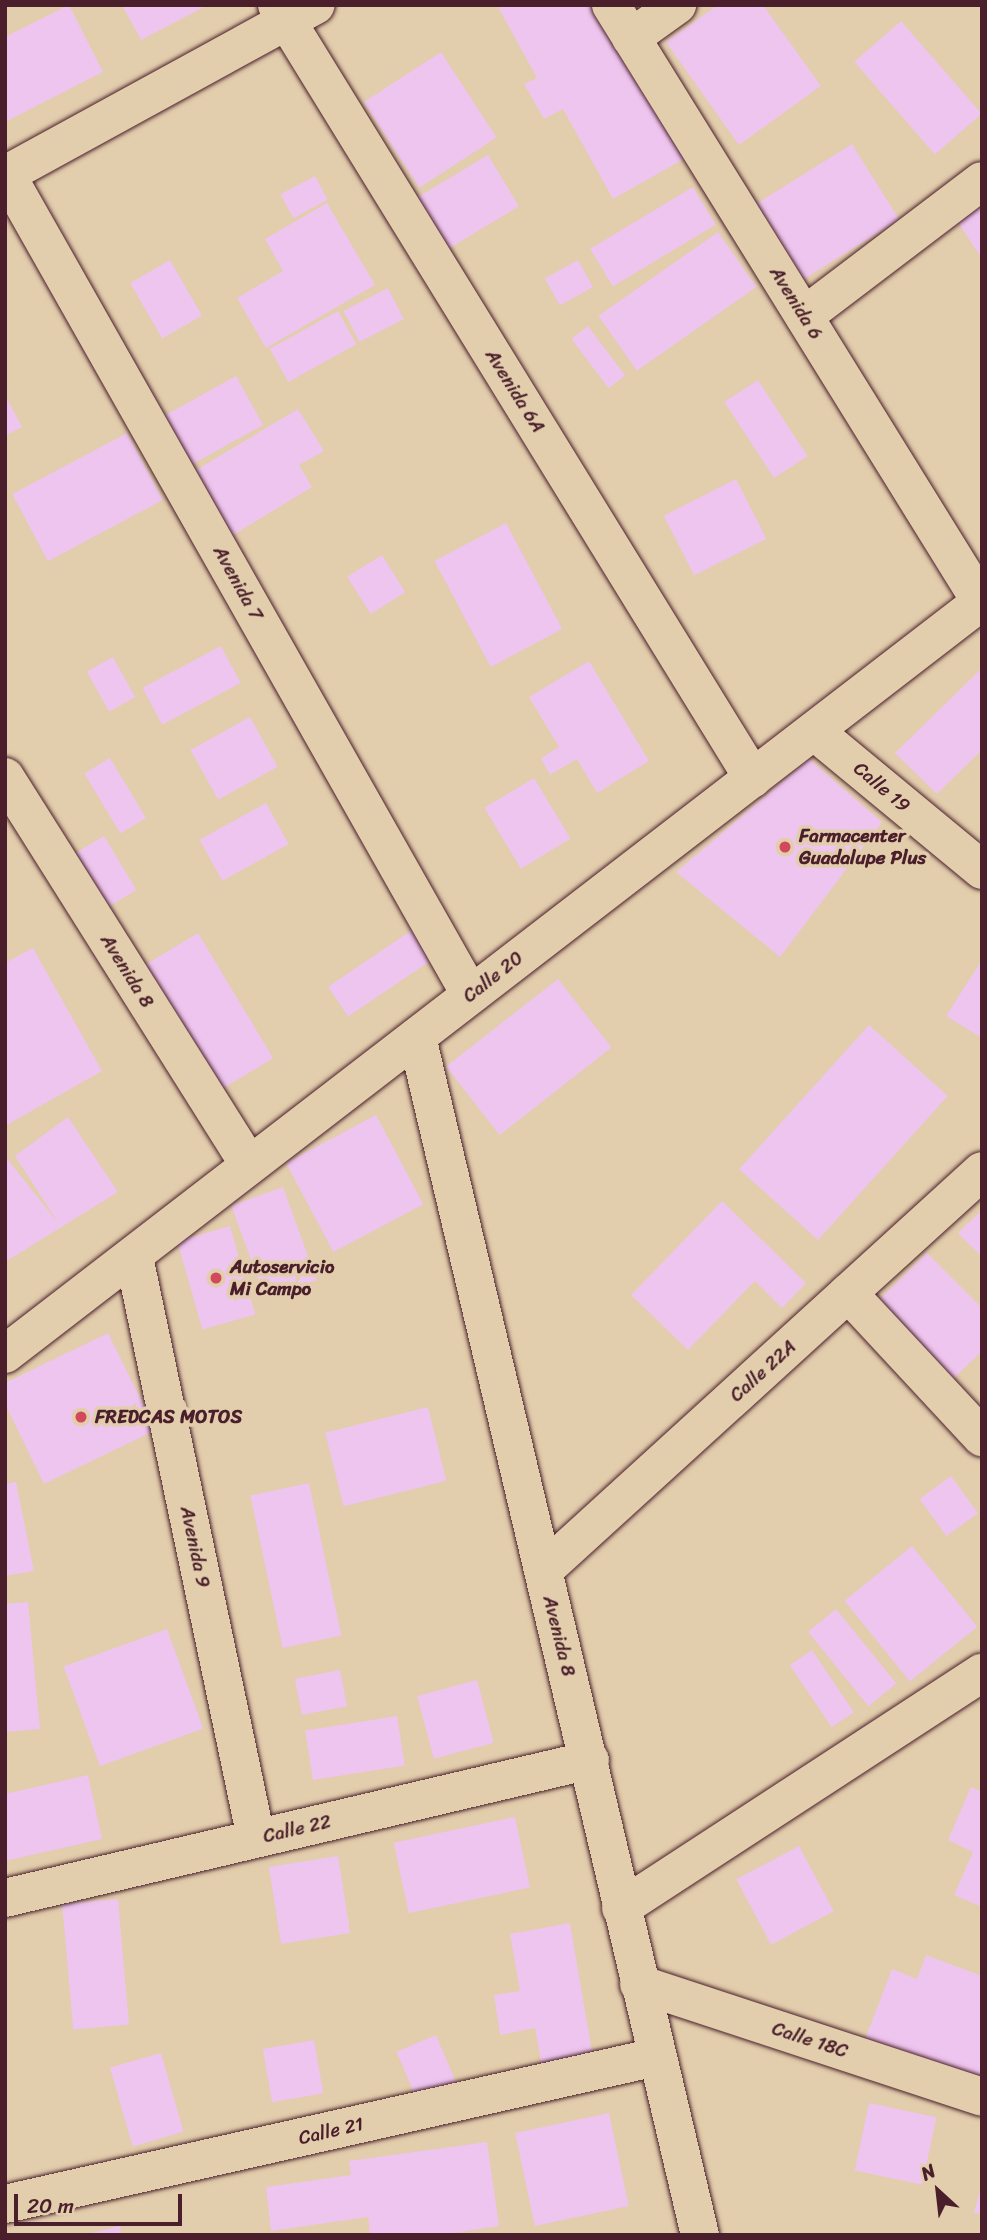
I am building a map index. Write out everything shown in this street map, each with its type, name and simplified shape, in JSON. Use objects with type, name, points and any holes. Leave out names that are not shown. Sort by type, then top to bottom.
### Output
[{"type":"street","name":"Avenida 6","points":[[611,5],[981,602]]},
{"type":"street","points":[[631,38],[677,5]]},
{"type":"street","points":[[6,174],[293,11]]},
{"type":"street","name":"Avenida 6A","points":[[293,11],[753,778]]},
{"type":"street","name":"Avenida 7","points":[[6,174],[470,995]]},
{"type":"street","points":[[804,316],[982,181]]},
{"type":"street","name":"Calle 20","points":[[5,1354],[981,602]]},
{"type":"street","name":"Calle 19","points":[[814,731],[982,870]]},
{"type":"street","name":"Avenida 8","points":[[5,777],[249,1166]]},
{"type":"street","name":"Avenida 8","points":[[417,1037],[590,1760],[621,1908],[700,2235]]},
{"type":"street","name":"Calle 22A","points":[[544,1570],[982,1171]]},
{"type":"street","name":"Avenida 9","points":[[134,1256],[256,1838]]},
{"type":"street","points":[[848,1293],[982,1437]]},
{"type":"street","points":[[621,1908],[982,1672]]},
{"type":"street","name":"Calle 22","points":[[5,1898],[590,1760]]},
{"type":"street","name":"Calle 18C","points":[[639,1984],[982,2097]]},
{"type":"street","name":"Calle 21","points":[[5,2204],[656,2057]]},
{"type":"building","points":[[69,5],[103,72],[5,122],[5,37]]},
{"type":"building","points":[[122,5],[208,5],[141,40]]},
{"type":"building","points":[[497,5],[598,5],[684,159],[613,199],[563,109],[544,119],[524,84],[537,78]]},
{"type":"building","points":[[718,5],[763,5],[821,86],[739,145],[666,42]]},
{"type":"building","points":[[901,21],[982,114],[935,155],[854,62]]},
{"type":"building","points":[[441,52],[497,138],[419,188],[364,102]]},
{"type":"building","points":[[852,144],[899,219],[802,280],[754,205]]},
{"type":"building","points":[[488,155],[519,206],[443,252],[412,201]]},
{"type":"building","points":[[315,176],[328,200],[293,218],[281,194]]},
{"type":"building","points":[[693,187],[716,225],[613,287],[590,249]]},
{"type":"building","points":[[982,199],[982,259],[954,216]]},
{"type":"building","points":[[327,203],[375,285],[266,348],[237,298],[283,271],[265,239]]},
{"type":"building","points":[[718,232],[756,287],[637,371],[598,316]]},
{"type":"building","points":[[170,260],[202,315],[162,338],[130,283]]},
{"type":"building","points":[[578,260],[593,287],[560,306],[545,278]]},
{"type":"building","points":[[388,288],[404,319],[359,342],[343,311]]},
{"type":"building","points":[[338,311],[356,344],[288,382],[270,349]]},
{"type":"building","points":[[588,326],[625,376],[609,388],[571,339]]},
{"type":"building","points":[[236,376],[263,425],[189,466],[162,417]]},
{"type":"building","points":[[758,380],[808,456],[774,478],[724,402]]},
{"type":"building","points":[[5,395],[22,427],[5,436]]},
{"type":"building","points":[[298,409],[324,451],[299,465],[312,487],[225,540],[186,476]]},
{"type":"building","points":[[127,433],[163,500],[48,561],[12,494]]},
{"type":"building","points":[[736,479],[766,539],[694,575],[664,516]]},
{"type":"building","points":[[506,523],[562,629],[491,667],[434,561]]},
{"type":"building","points":[[382,555],[405,592],[371,614],[347,577]]},
{"type":"building","points":[[221,646],[241,683],[162,725],[142,688]]},
{"type":"building","points":[[113,657],[135,697],[109,712],[87,672]]},
{"type":"building","points":[[589,661],[649,761],[597,793],[577,759],[550,775],[541,758],[559,747],[529,697]]},
{"type":"building","points":[[982,668],[982,750],[937,794],[895,753]]},
{"type":"building","points":[[250,717],[278,767],[218,800],[191,750]]},
{"type":"building","points":[[110,758],[146,818],[120,833],[84,773]]},
{"type":"building","name":"Farmacenter Guadalupe Plus","points":[[809,759],[882,822],[780,957],[676,872]]},
{"type":"building","points":[[534,778],[571,839],[521,869],[484,808]]},
{"type":"building","points":[[266,803],[289,844],[222,881],[200,840]]},
{"type":"building","points":[[104,836],[136,890],[108,907],[76,853]]},
{"type":"building","points":[[415,928],[435,958],[348,1017],[328,987]]},
{"type":"building","points":[[198,933],[273,1058],[216,1093],[141,968]]},
{"type":"building","points":[[33,948],[102,1071],[5,1126],[5,963]]},
{"type":"building","points":[[982,960],[982,1038],[946,1016]]},
{"type":"building","points":[[558,979],[612,1048],[500,1135],[446,1066]]},
{"type":"building","points":[[869,1025],[948,1096],[818,1240],[739,1169]]},
{"type":"building","points":[[376,1115],[423,1204],[333,1252],[286,1163]]},
{"type":"building","points":[[68,1117],[118,1192],[5,1262],[5,1156],[59,1224],[15,1156]]},
{"type":"building","points":[[283,1187],[317,1280],[265,1299],[231,1206]]},
{"type":"building","points":[[722,1201],[806,1283],[782,1308],[755,1281],[688,1350],[631,1295]]},
{"type":"building","points":[[982,1210],[982,1257],[958,1233]]},
{"type":"building","name":"Autoservicio Mi Campo","points":[[230,1226],[255,1314],[202,1330],[177,1241]]},
{"type":"building","points":[[927,1253],[982,1308],[982,1351],[949,1383],[873,1306]]},
{"type":"building","name":"FREDCAS MOTOS","points":[[108,1333],[156,1430],[44,1484],[5,1404],[5,1383]]},
{"type":"building","points":[[428,1407],[446,1481],[344,1506],[325,1433]]},
{"type":"building","points":[[951,1476],[978,1513],[946,1536],[919,1499]]},
{"type":"building","points":[[16,1482],[34,1571],[5,1576],[5,1484]]},
{"type":"building","points":[[309,1483],[341,1636],[283,1648],[250,1495]]},
{"type":"building","points":[[912,1546],[977,1627],[910,1682],[844,1601]]},
{"type":"building","points":[[28,1602],[40,1729],[5,1732],[5,1604]]},
{"type":"building","points":[[836,1609],[896,1684],[868,1706],[808,1632]]},
{"type":"building","points":[[167,1629],[203,1729],[100,1766],[64,1667]]},
{"type":"building","points":[[812,1650],[854,1712],[832,1727],[790,1665]]},
{"type":"building","points":[[340,1670],[347,1706],[302,1715],[295,1679]]},
{"type":"building","points":[[477,1680],[494,1743],[434,1759],[417,1696]]},
{"type":"building","points":[[397,1716],[405,1765],[313,1780],[305,1731]]},
{"type":"building","points":[[88,1775],[102,1839],[5,1861],[5,1794]]},
{"type":"building","points":[[971,1787],[982,1792],[982,1907],[954,1895],[973,1852],[948,1840]]},
{"type":"building","points":[[515,1817],[530,1887],[409,1913],[394,1843]]},
{"type":"building","points":[[799,1846],[834,1911],[771,1945],[736,1879]]},
{"type":"building","points":[[338,1856],[350,1933],[281,1944],[269,1867]]},
{"type":"building","points":[[118,1899],[129,2025],[73,2029],[62,1904]]},
{"type":"building","points":[[570,1923],[593,2058],[542,2067],[535,2028],[500,2035],[494,1995],[520,1991],[510,1934]]},
{"type":"building","points":[[926,1955],[982,1976],[982,2086],[864,2042],[892,1969],[917,1979]]},
{"type":"building","points":[[436,2035],[457,2084],[417,2101],[396,2052]]},
{"type":"building","points":[[314,2040],[323,2093],[272,2102],[263,2049]]},
{"type":"building","points":[[161,2053],[184,2132],[133,2146],[110,2068]]},
{"type":"building","points":[[869,2103],[936,2117],[922,2185],[855,2170]]},
{"type":"building","points":[[609,2113],[629,2206],[535,2226],[515,2133]]},
{"type":"building","points":[[487,2142],[499,2226],[441,2235],[370,2235],[368,2217],[271,2231],[266,2187],[351,2175],[349,2161]]},
{"type":"building","points":[[982,2183],[982,2214],[974,2213]]},
{"type":"building","points":[[120,2226],[121,2235],[87,2235],[87,2234]]},
{"type":"place","name":"Farmacenter Guadalupe Plus","points":[[785,847]]},
{"type":"place","name":"Autoservicio Mi Campo","points":[[216,1278]]},
{"type":"place","name":"FREDCAS MOTOS","points":[[81,1417]]}]
